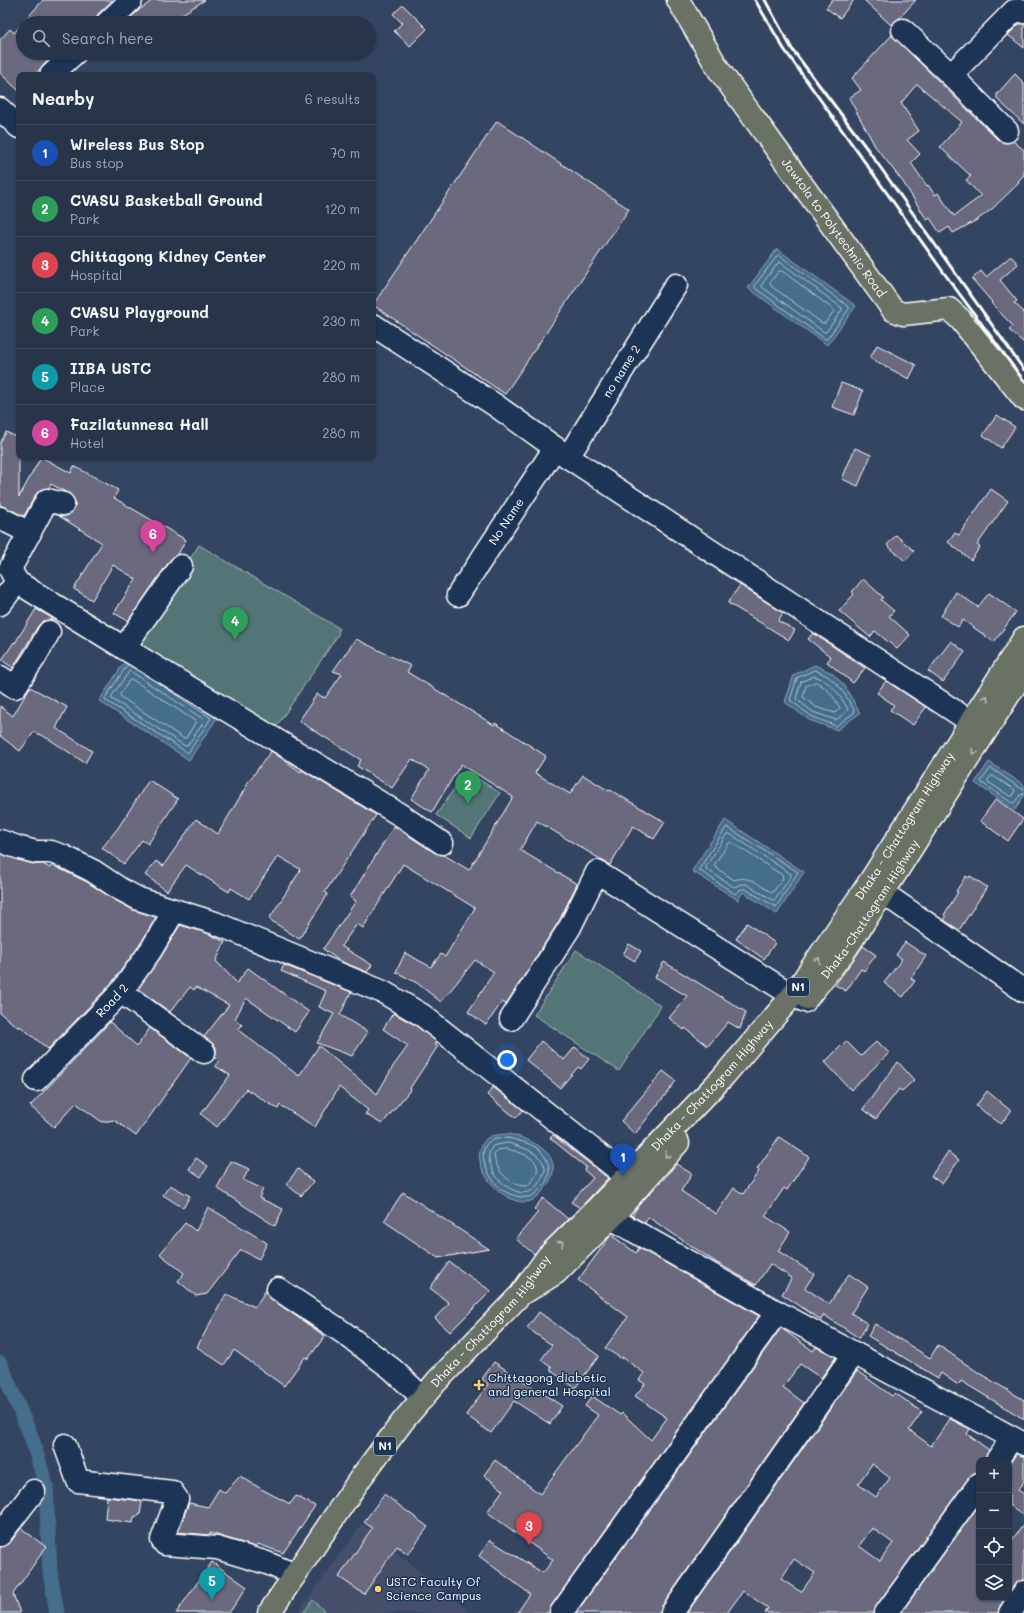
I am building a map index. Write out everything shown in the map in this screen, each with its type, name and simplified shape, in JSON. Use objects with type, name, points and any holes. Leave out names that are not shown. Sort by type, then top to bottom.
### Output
[{"type":"main road","name":"Jawtola to Polytechnic Road","points":[[678,0],[719,70],[892,310],[903,314],[949,309],[960,319],[1024,399]]},
{"type":"main road","name":"Dhaka - Chattogram Highway","points":[[876,888],[971,722],[1024,638]]},
{"type":"main road","name":"Dhaka-Chattogram Highway","points":[[520,1295],[556,1273],[611,1218],[696,1123],[772,1044],[799,998],[844,952],[876,888],[1024,671]]},
{"type":"main road","name":"Dhaka - Chattogram Highway","points":[[269,1613],[362,1476],[437,1381],[520,1295],[548,1256],[597,1208],[626,1176],[799,998]]},
{"type":"street","points":[[114,16],[131,0]]},
{"type":"street","points":[[951,75],[1014,11],[1018,10],[1024,12]]},
{"type":"street","points":[[903,30],[1007,131]]},
{"type":"street","points":[[54,72],[67,60]]},
{"type":"street","name":"no name 2","points":[[562,452],[676,285]]},
{"type":"street","points":[[376,327],[495,405],[562,452],[971,722]]},
{"type":"street","name":"No Name","points":[[458,595],[562,452]]},
{"type":"street","points":[[63,504],[47,500],[10,569],[17,582],[402,816],[442,843]]},
{"type":"street","points":[[0,518],[30,533]]},
{"type":"street","points":[[124,648],[181,566]]},
{"type":"street","points":[[0,604],[17,582]]},
{"type":"street","points":[[0,676],[15,687],[48,632]]},
{"type":"street","points":[[0,841],[36,852],[51,852],[63,856],[93,871],[120,889],[139,899],[215,923],[383,992],[422,1015],[626,1176]]},
{"type":"street","points":[[510,1019],[570,927],[597,872],[799,998]]},
{"type":"street","points":[[876,888],[1024,991]]},
{"type":"street","name":"Road 2","points":[[36,1080],[121,992],[151,950],[174,911]]},
{"type":"street","points":[[121,992],[204,1052]]},
{"type":"street","points":[[611,1218],[854,1354],[1018,1441],[1000,1457]]},
{"type":"street","points":[[278,1289],[344,1333],[392,1370],[423,1398]]},
{"type":"street","points":[[561,1613],[778,1312]]},
{"type":"street","points":[[672,1613],[854,1354]]},
{"type":"street","points":[[65,1445],[78,1481],[172,1492],[177,1499],[162,1540],[165,1544],[217,1548],[267,1563],[295,1575]]},
{"type":"street","points":[[886,1613],[976,1488]]},
{"type":"street","points":[[0,1534],[34,1491]]},
{"type":"street","points":[[1010,1613],[1024,1592]]},
{"type":"shaded area","name":"USTC Faculty Of Science Campus","points":[[362,1524],[412,1565],[471,1613],[298,1613]]},
{"type":"green space","points":[[199,545],[339,628],[338,635],[274,730],[133,646]]},
{"type":"green space","points":[[466,771],[500,793],[471,838],[436,815]]},
{"type":"green space","points":[[576,950],[661,1006],[619,1071],[534,1015]]},
{"type":"green space","points":[[313,1600],[326,1613],[303,1613]]},
{"type":"water","points":[[777,249],[856,306],[827,345],[748,288]]},
{"type":"water","points":[[127,658],[217,718],[189,760],[99,701]]},
{"type":"water","points":[[815,665],[832,673],[844,685],[860,713],[837,730],[809,720],[785,702],[794,675]]},
{"type":"water","points":[[989,762],[1024,785],[1024,795],[1015,810],[975,783]]},
{"type":"water","points":[[725,820],[804,872],[777,914],[743,892],[738,900],[692,871]]},
{"type":"water","points":[[508,1134],[533,1143],[543,1149],[550,1156],[553,1165],[552,1174],[547,1185],[537,1197],[528,1202],[518,1201],[496,1189],[488,1179],[482,1167],[479,1156],[482,1145],[487,1138]]},
{"type":"building","points":[[43,0],[113,0],[97,16],[29,16]]},
{"type":"building","points":[[153,0],[205,0],[179,16],[133,16]]},
{"type":"building","points":[[832,0],[854,0],[840,18],[826,8]]},
{"type":"building","points":[[864,0],[916,0],[892,26]]},
{"type":"building","points":[[403,5],[427,29],[410,46],[394,31],[402,23],[393,14]]},
{"type":"building","points":[[1019,24],[1024,24],[1024,48],[1008,35]]},
{"type":"building","points":[[10,29],[14,33],[16,31],[16,60],[48,60],[37,72],[16,72],[16,88],[0,73],[0,40]]},
{"type":"building","points":[[892,35],[998,140],[1004,143],[1013,141],[1024,150],[1024,175],[1018,181],[1019,183],[992,209],[977,220],[953,233],[949,227],[940,233],[930,218],[927,220],[903,182],[875,146],[849,98],[861,90],[852,78]],"holes":[[[917,84],[962,122],[940,147],[971,176],[966,180],[981,196],[954,216],[938,193],[935,195],[911,163],[920,154],[907,140],[919,131],[901,103]]]},
{"type":"building","points":[[1015,74],[1024,83],[1024,124],[997,99],[997,94]]},
{"type":"building","points":[[497,121],[629,209],[505,394],[376,307],[376,301]]},
{"type":"building","points":[[1011,256],[1018,264],[1000,280],[1017,301],[1014,303],[1024,312],[1024,343],[1009,330],[1013,326],[991,303],[992,302],[972,279],[981,271],[986,277]]},
{"type":"building","points":[[877,345],[916,365],[909,379],[870,358]]},
{"type":"building","points":[[841,383],[863,391],[854,415],[832,407]]},
{"type":"building","points":[[997,415],[1015,427],[1001,448],[983,435]]},
{"type":"building","points":[[6,432],[16,437],[16,460],[19,460],[19,497],[39,460],[47,460],[71,473],[74,466],[118,490],[114,498],[186,540],[178,554],[171,559],[128,621],[114,613],[136,579],[113,565],[92,600],[74,589],[102,543],[59,516],[67,516],[75,507],[75,501],[71,495],[51,484],[49,488],[40,490],[36,494],[24,516],[0,505],[0,443]]},
{"type":"building","points":[[855,448],[871,455],[858,486],[842,479]]},
{"type":"building","points":[[991,489],[1008,501],[977,545],[980,547],[971,560],[948,542],[954,533],[959,535]]},
{"type":"building","points":[[896,535],[914,551],[905,561],[887,545]]},
{"type":"building","points":[[863,579],[883,597],[881,600],[894,611],[889,616],[910,635],[897,649],[875,631],[870,637],[839,611],[854,594],[852,592]]},
{"type":"building","points":[[740,585],[783,613],[778,621],[795,630],[789,640],[728,603]]},
{"type":"building","points":[[956,592],[978,607],[989,593],[1016,612],[994,642],[963,620],[958,627],[941,616]]},
{"type":"building","points":[[36,609],[52,618],[51,620],[43,621],[38,626],[13,668],[2,660],[14,642],[15,643]]},
{"type":"building","points":[[813,633],[865,668],[853,683],[827,662],[831,657],[808,639]]},
{"type":"building","points":[[356,639],[411,666],[407,672],[494,725],[495,723],[546,756],[535,773],[570,794],[583,775],[665,822],[654,839],[633,826],[610,865],[537,821],[520,850],[577,884],[559,921],[506,1004],[502,1002],[486,1025],[468,1012],[494,972],[475,960],[441,1002],[417,983],[396,972],[405,953],[431,967],[441,954],[445,957],[475,908],[403,864],[363,928],[357,924],[341,946],[372,965],[367,972],[340,961],[323,949],[356,901],[350,897],[394,826],[435,853],[444,855],[469,870],[513,797],[461,764],[432,812],[411,799],[429,770],[412,759],[392,788],[357,766],[361,760],[299,721],[317,694],[325,698],[342,674],[333,671]]},
{"type":"building","points":[[951,641],[965,652],[943,682],[928,671]]},
{"type":"building","points":[[886,681],[926,707],[913,725],[890,710],[894,705],[877,693]]},
{"type":"building","points":[[30,687],[67,707],[56,728],[92,751],[85,763],[49,739],[34,732],[20,751],[0,736],[0,706],[13,716]]},
{"type":"building","points":[[271,751],[301,772],[302,770],[376,815],[325,892],[328,894],[299,939],[269,919],[300,871],[300,869],[278,856],[249,899],[231,888],[229,892],[186,865],[167,891],[145,875],[156,861],[163,866],[196,819],[218,834],[246,785]]},
{"type":"building","points":[[149,780],[178,799],[148,844],[142,840],[124,864],[102,848],[118,828]]},
{"type":"building","points":[[996,799],[1023,819],[1008,841],[980,821]]},
{"type":"building","points":[[0,854],[33,864],[43,864],[50,868],[52,865],[87,882],[133,910],[156,917],[141,943],[111,984],[48,1049],[20,1026],[19,1028],[0,1013]]},
{"type":"building","points":[[966,876],[969,878],[970,876],[987,887],[959,930],[944,920],[946,917],[944,915],[958,892],[956,891]]},
{"type":"building","points":[[747,923],[775,943],[764,959],[736,939]]},
{"type":"building","points":[[180,925],[207,933],[225,942],[216,961],[237,983],[248,968],[309,1012],[295,1032],[246,998],[235,1019],[242,1025],[238,1030],[299,1076],[319,1046],[377,1094],[394,1065],[408,1046],[383,1029],[393,1013],[415,1025],[437,1042],[435,1045],[438,1046],[410,1088],[411,1089],[382,1124],[365,1114],[368,1110],[339,1087],[315,1127],[280,1105],[278,1109],[246,1089],[217,1127],[201,1114],[230,1075],[215,1066],[219,1061],[215,1057],[216,1047],[204,1037],[229,1005],[196,987],[194,990],[190,987],[170,1012],[138,989],[161,957]]},
{"type":"building","points":[[905,942],[926,956],[911,978],[915,981],[903,997],[884,983],[902,959],[896,955]]},
{"type":"building","points":[[629,944],[641,951],[635,961],[623,954]]},
{"type":"building","points":[[863,946],[876,955],[864,971],[861,969],[846,991],[835,985]]},
{"type":"building","points":[[664,962],[746,1012],[740,1029],[728,1022],[708,1046],[685,1028],[684,1030],[669,1018],[687,996],[655,977]]},
{"type":"building","points":[[284,965],[351,992],[340,1015],[368,1032],[352,1056],[317,1043],[334,1014],[319,1007],[326,991],[281,971]]},
{"type":"building","points":[[110,1022],[137,1046],[150,1028],[191,1058],[136,1136],[114,1120],[102,1122],[76,1103],[54,1127],[30,1106]]},
{"type":"building","points":[[541,1041],[564,1060],[575,1047],[589,1059],[581,1069],[578,1067],[560,1088],[526,1060]]},
{"type":"building","points":[[846,1041],[861,1056],[877,1041],[889,1053],[851,1090],[825,1062]]},
{"type":"building","points":[[898,1062],[914,1080],[902,1091],[899,1089],[876,1119],[863,1109]]},
{"type":"building","points":[[663,1071],[676,1081],[635,1134],[621,1121]]},
{"type":"building","points":[[493,1087],[523,1110],[516,1118],[487,1095]]},
{"type":"building","points":[[987,1091],[1011,1111],[1001,1124],[976,1106]]},
{"type":"building","points":[[553,1135],[608,1178],[580,1208],[571,1202],[593,1178],[584,1170],[586,1167],[550,1138]]},
{"type":"building","points":[[779,1137],[809,1157],[787,1190],[784,1188],[765,1216],[790,1232],[778,1251],[814,1274],[805,1288],[829,1304],[849,1274],[868,1287],[851,1313],[868,1324],[859,1338],[824,1315],[821,1320],[782,1294],[792,1278],[770,1264],[756,1285],[714,1261],[648,1217],[645,1223],[632,1216],[638,1206],[676,1164],[692,1174],[681,1191],[716,1214],[734,1188],[743,1194],[759,1171],[757,1169]]},
{"type":"building","points":[[948,1152],[959,1160],[942,1184],[931,1176]]},
{"type":"building","points":[[196,1158],[208,1166],[201,1177],[189,1169]]},
{"type":"building","points":[[231,1161],[249,1169],[243,1180],[263,1189],[259,1198],[283,1209],[275,1226],[217,1188]]},
{"type":"building","points":[[298,1169],[313,1182],[301,1196],[286,1184]]},
{"type":"building","points":[[170,1185],[190,1196],[183,1208],[163,1195]]},
{"type":"building","points":[[403,1192],[489,1249],[438,1258],[384,1221]]},
{"type":"building","points":[[543,1198],[568,1219],[534,1254],[516,1239],[538,1212],[534,1209]]},
{"type":"building","points":[[208,1207],[267,1243],[259,1259],[241,1250],[207,1294],[196,1296],[178,1281],[184,1273],[160,1254],[185,1223],[196,1231]]},
{"type":"building","points":[[611,1235],[636,1253],[639,1248],[759,1316],[551,1606],[549,1613],[517,1613],[530,1594],[479,1556],[490,1540],[543,1573],[553,1560],[487,1512],[503,1490],[484,1475],[495,1460],[540,1494],[598,1415],[585,1406],[592,1396],[620,1415],[622,1413],[651,1440],[667,1418],[635,1396],[645,1384],[639,1380],[644,1373],[622,1357],[622,1359],[605,1348],[628,1317],[578,1280]]},
{"type":"building","points":[[449,1262],[491,1291],[450,1332],[435,1318],[449,1303],[430,1288]]},
{"type":"building","points":[[266,1290],[267,1295],[271,1299],[325,1336],[308,1359],[305,1357],[284,1386],[234,1350],[224,1365],[197,1347],[226,1294],[255,1307]]},
{"type":"building","points":[[539,1312],[599,1356],[575,1388],[550,1370],[552,1368],[541,1360],[552,1345],[527,1328]]},
{"type":"building","points":[[875,1324],[930,1358],[938,1345],[979,1373],[1024,1400],[1024,1419],[961,1381],[958,1385],[941,1373],[938,1378],[868,1336]]},
{"type":"building","points":[[781,1328],[813,1351],[816,1347],[836,1357],[821,1378],[800,1364],[783,1387],[804,1403],[662,1606],[660,1613],[576,1613]]},
{"type":"building","points":[[494,1362],[562,1406],[550,1424],[514,1401],[491,1433],[466,1415],[488,1384],[482,1379]]},
{"type":"building","points":[[857,1371],[892,1396],[895,1393],[922,1412],[909,1430],[931,1446],[950,1419],[970,1429],[967,1434],[989,1450],[986,1457],[976,1457],[976,1473],[969,1477],[876,1606],[874,1613],[765,1613],[768,1608],[743,1591],[727,1613],[687,1613]],"holes":[[[872,1464],[890,1478],[876,1497],[858,1484]],[[872,1528],[893,1543],[880,1561],[859,1546]],[[794,1559],[815,1573],[801,1592],[781,1579]]]},
{"type":"building","points":[[1016,1454],[1024,1456],[1024,1481],[1018,1490],[1024,1494],[1024,1515],[1012,1507],[1012,1460]]},
{"type":"building","points":[[240,1476],[290,1504],[296,1496],[315,1506],[283,1553],[258,1544],[256,1547],[210,1533],[210,1535],[178,1532],[189,1503],[208,1507],[219,1489],[225,1493]]},
{"type":"building","points":[[384,1494],[428,1527],[408,1554],[397,1546],[364,1594],[339,1577],[372,1528],[364,1522]]},
{"type":"building","points":[[107,1497],[142,1501],[140,1515],[134,1517],[133,1523],[105,1519]]},
{"type":"building","points":[[976,1509],[976,1601],[1003,1601],[998,1613],[901,1613]]},
{"type":"building","points":[[1024,1524],[1024,1580],[1018,1581],[1012,1588],[1012,1565],[1012,1540]]},
{"type":"building","points":[[21,1528],[46,1547],[13,1594],[20,1613],[0,1613],[0,1547],[10,1543]]},
{"type":"building","points":[[212,1562],[247,1587],[229,1613],[176,1613]]},
{"type":"waterway","points":[[0,1363],[32,1439],[46,1486],[50,1572],[57,1613]]},
{"type":"railway","points":[[755,0],[784,49],[944,273],[1024,381]]},
{"type":"railway","points":[[765,0],[792,49],[868,150],[1024,370]]},
{"type":"place","name":"Fazilatunnesa Hall","points":[[153,553]]},
{"type":"place","name":"CVASU Playground","points":[[235,640]]},
{"type":"place","name":"CVASU Basketball Ground","points":[[468,804]]},
{"type":"place","name":"Wireless Bus Stop","points":[[623,1176]]},
{"type":"place","name":"Chittagong diabetic and general Hospital","points":[[479,1385]]},
{"type":"place","name":"Chittagong Kidney Center","points":[[529,1545]]},
{"type":"place","name":"USTC Faculty Of Science Campus","points":[[378,1589]]},
{"type":"place","name":"IIBA USTC","points":[[212,1600]]}]
